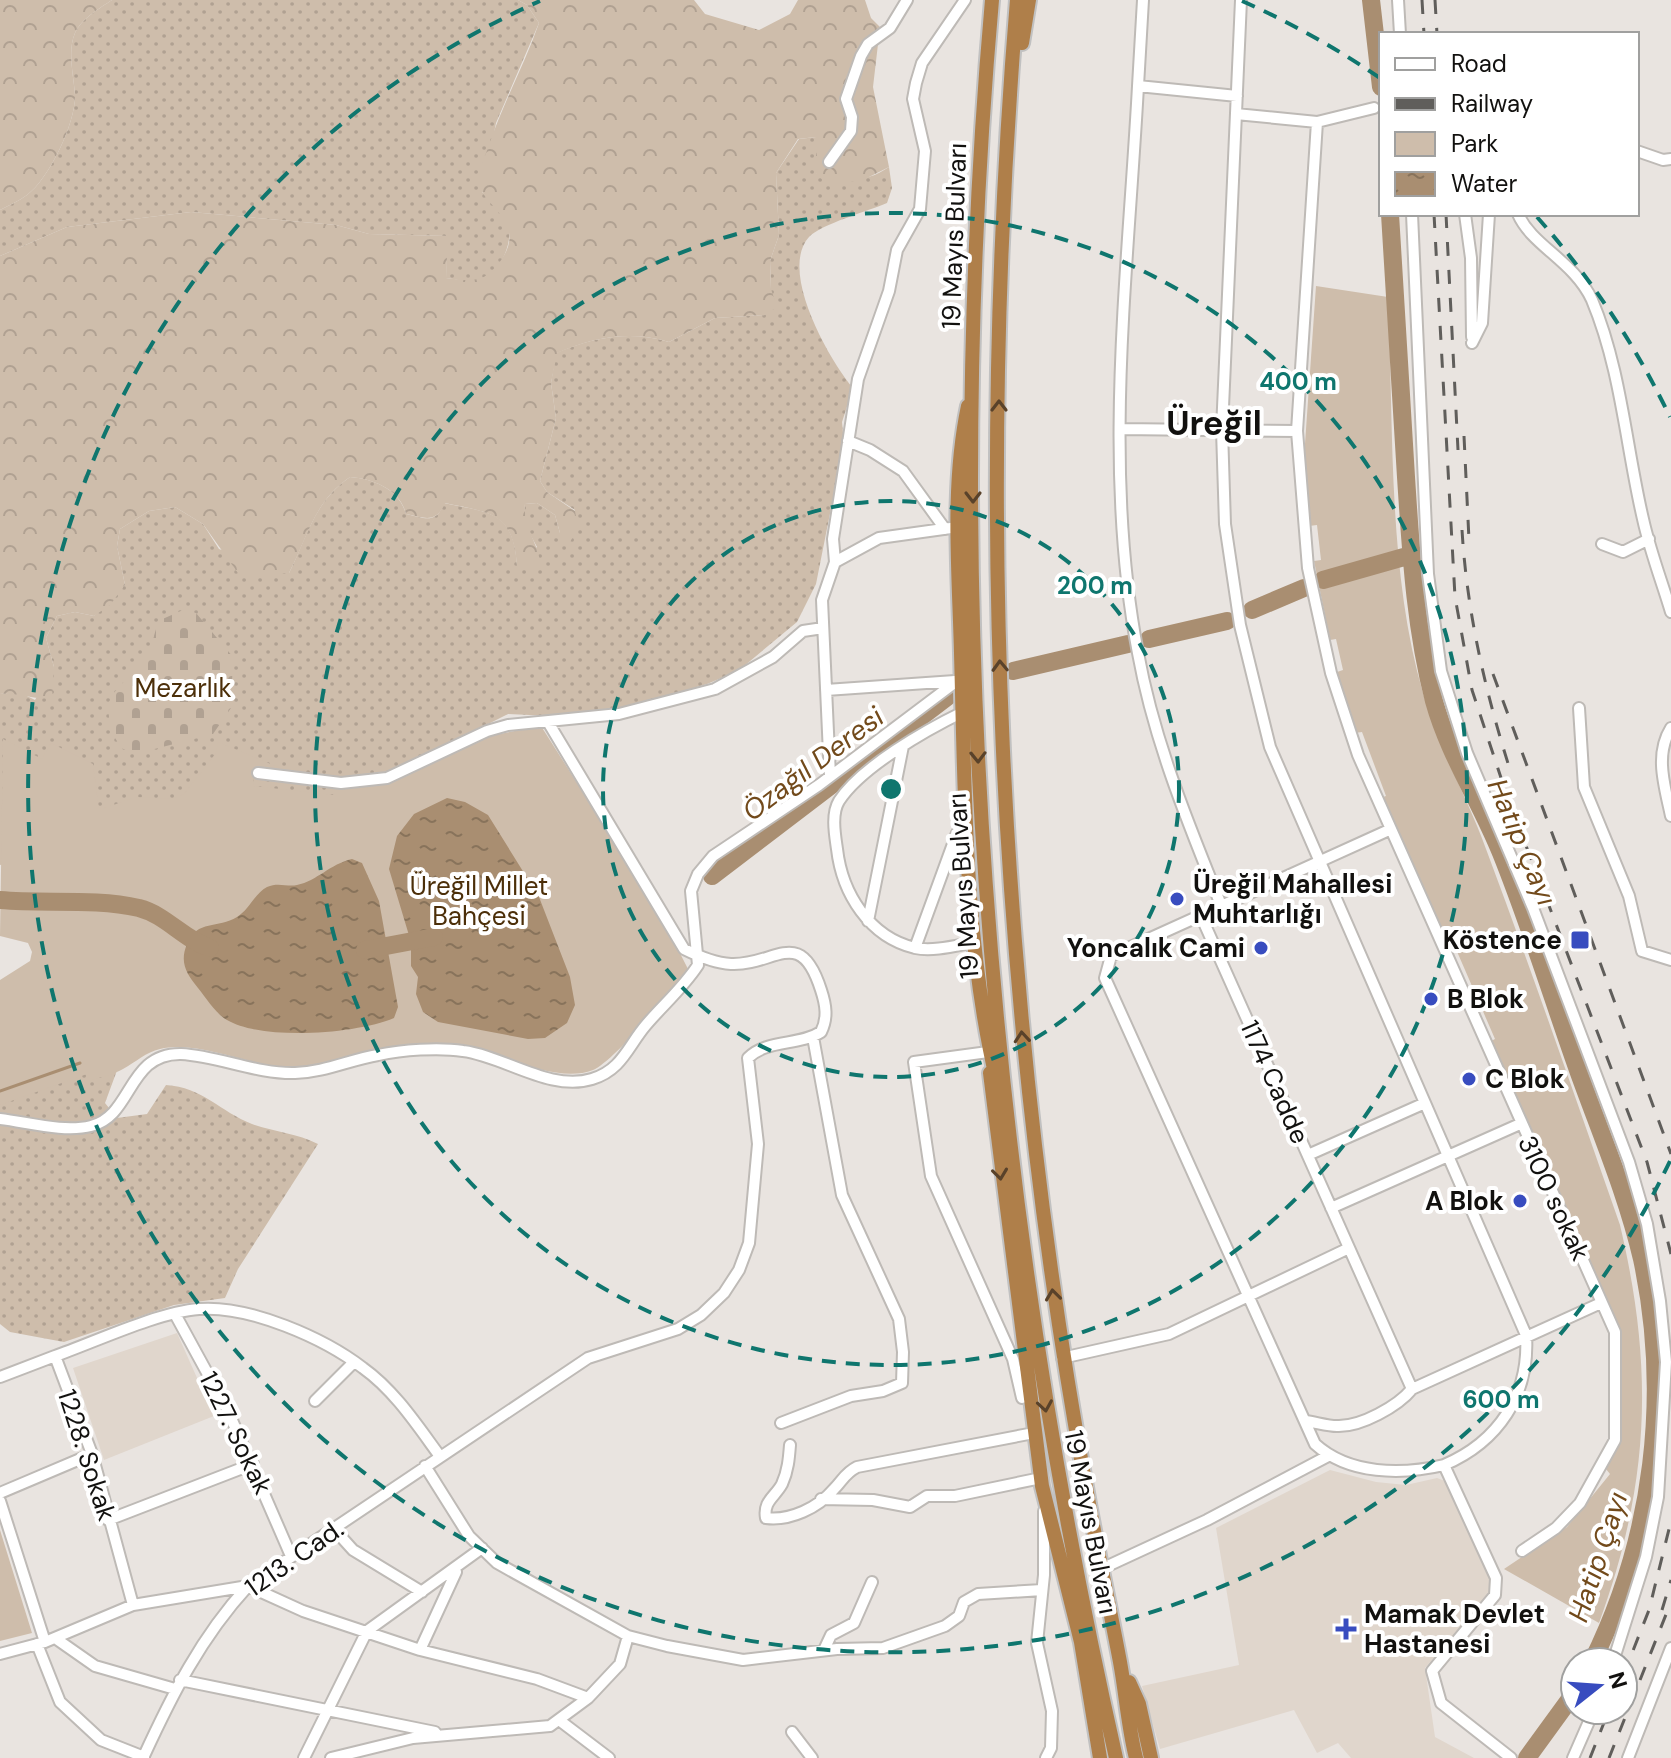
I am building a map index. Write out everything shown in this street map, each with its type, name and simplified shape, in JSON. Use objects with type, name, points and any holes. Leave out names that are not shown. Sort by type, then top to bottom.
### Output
[{"type":"highway","points":[[982,110],[984,0]]},
{"type":"highway","name":"19 Mayıs Bulvarı","points":[[992,0],[982,110],[975,370],[980,829],[1022,1254],[1068,1537],[1116,1758]]},
{"type":"highway","name":"19 Mayıs Bulvarı","points":[[1017,0],[1005,146],[999,377],[999,626],[1006,819],[1023,1048],[1062,1358],[1136,1758]]},
{"type":"highway","points":[[1005,146],[1029,0]]},
{"type":"highway","points":[[975,370],[964,424],[952,528],[961,630],[959,681],[976,942],[1034,1433],[1043,1486],[1081,1642],[1099,1757]]},
{"type":"highway","points":[[961,630],[976,650]]},
{"type":"highway","points":[[988,1046],[1010,1139]]},
{"type":"highway","points":[[1120,1663],[1139,1704],[1151,1758]]},
{"type":"street","points":[[829,162],[851,131],[852,117],[846,99],[861,56],[868,44],[890,28],[907,0]]},
{"type":"street","points":[[830,776],[822,600],[835,562],[833,539],[858,379],[889,291],[897,250],[920,209],[925,151],[913,99],[916,83],[922,63],[965,0]]},
{"type":"street","points":[[1143,0],[1120,429],[1120,508],[1138,654],[1173,783],[1221,905]]},
{"type":"street","points":[[1241,0],[1222,430],[1225,524],[1240,625],[1270,747],[1317,860],[1526,1335],[1524,1372],[1518,1397],[1487,1440],[1466,1455],[1444,1465],[1394,1472],[1328,1456],[1315,1444],[1105,978],[1111,956],[1317,860],[1389,830]]},
{"type":"street","points":[[1398,0],[1400,32]]},
{"type":"street","points":[[1138,86],[1237,96]]},
{"type":"street","points":[[1236,114],[1317,122],[1374,108]]},
{"type":"street","name":"3100 sokak","points":[[1317,122],[1297,431],[1308,568],[1331,673],[1358,755],[1389,830],[1615,1332],[1615,1440],[1580,1503],[1556,1528],[1522,1551]]},
{"type":"street","points":[[1639,152],[1663,160],[1671,159]]},
{"type":"street","points":[[1412,216],[1428,574],[1441,671],[1467,753],[1533,908],[1629,1162],[1647,1224],[1660,1301],[1666,1362],[1658,1497],[1646,1557],[1618,1646]]},
{"type":"street","points":[[1465,216],[1471,258],[1472,343],[1482,323],[1489,216]]},
{"type":"street","points":[[1519,216],[1524,229],[1554,250],[1574,273],[1599,318],[1649,539],[1671,612]]},
{"type":"street","points":[[1120,429],[1297,431]]},
{"type":"street","points":[[848,441],[870,450],[903,471],[952,528]]},
{"type":"street","points":[[835,562],[879,538],[952,528]]},
{"type":"street","points":[[1602,544],[1623,552],[1649,539]]},
{"type":"street","points":[[258,773],[315,781],[370,783],[487,731],[619,714],[715,689],[773,657],[803,631],[823,628]]},
{"type":"street","points":[[826,690],[959,681]]},
{"type":"street","points":[[0,1119],[78,1128],[92,1126],[117,1106],[143,1067],[156,1057],[181,1054],[293,1073],[342,1067],[377,1055],[461,1050],[560,1081],[591,1079],[617,1066],[631,1050],[638,1035],[687,982],[698,965],[691,891],[698,874],[713,856],[830,776],[959,681]]},
{"type":"street","points":[[1579,708],[1584,787],[1605,846],[1629,896],[1642,951],[1671,960]]},
{"type":"street","points":[[963,712],[903,746],[838,802],[834,817],[839,869],[849,894],[868,921],[891,939],[915,948],[976,942]]},
{"type":"street","points":[[548,722],[679,944],[698,956],[733,964],[780,951],[804,957],[815,971],[826,1004],[825,1024],[813,1037],[842,1195],[899,1319],[903,1352],[902,1383],[883,1391],[851,1396],[781,1423]]},
{"type":"street","points":[[1671,728],[1664,745],[1661,770],[1671,816]]},
{"type":"street","points":[[868,921],[903,746]]},
{"type":"street","points":[[915,948],[957,833]]},
{"type":"street","name":"1174 Cadde","points":[[1201,916],[1412,1389]]},
{"type":"street","name":"1213. Cad.","points":[[144,1758],[178,1685],[206,1636],[248,1586],[439,1455],[588,1358],[678,1329],[701,1315],[724,1293],[739,1270],[749,1243],[758,1144],[748,1058],[766,1047],[813,1037]]},
{"type":"street","points":[[988,1046],[914,1062],[931,1176],[1013,1359],[1022,1398]]},
{"type":"street","points":[[1308,1155],[1425,1103]]},
{"type":"street","points":[[1331,1208],[1520,1124]]},
{"type":"street","points":[[1062,1358],[1169,1334],[1247,1294],[1349,1248]]},
{"type":"street","points":[[1305,1421],[1339,1426],[1349,1424],[1405,1398],[1412,1389],[1601,1303]]},
{"type":"street","points":[[55,1356],[175,1314],[199,1309],[237,1311],[298,1331],[354,1362],[386,1389],[439,1455]]},
{"type":"street","name":"1227. Sokak","points":[[175,1314],[253,1464],[291,1556]]},
{"type":"street","name":"1228. Sokak","points":[[1,1374],[55,1356],[92,1454],[133,1605]]},
{"type":"street","points":[[315,1401],[354,1362]]},
{"type":"street","points":[[790,1445],[788,1470],[781,1487],[768,1500],[766,1518],[794,1517],[834,1490],[844,1474],[857,1467],[1034,1433]]},
{"type":"street","points":[[0,1493],[92,1454]]},
{"type":"street","points":[[1101,1569],[1207,1520],[1328,1456]]},
{"type":"street","points":[[108,1520],[253,1464]]},
{"type":"street","points":[[1444,1465],[1496,1578],[1495,1595],[1432,1671],[1441,1703],[1510,1758]]},
{"type":"street","points":[[425,1466],[469,1536],[497,1563],[539,1589],[605,1620],[628,1636],[743,1660],[824,1650],[883,1648],[945,1626],[959,1616],[964,1602],[978,1594],[1042,1590]]},
{"type":"street","points":[[821,1499],[873,1500],[910,1507],[927,1496],[955,1496],[1043,1486],[1042,1590],[1037,1643],[1053,1730],[1046,1758]]},
{"type":"street","points":[[0,1501],[46,1641],[60,1702],[101,1740],[144,1758]]},
{"type":"street","points":[[334,1529],[353,1550],[422,1592]]},
{"type":"street","points":[[304,1758],[367,1631],[456,1570],[482,1548]]},
{"type":"street","points":[[420,1650],[456,1570]]},
{"type":"street","points":[[824,1650],[831,1635],[854,1623],[872,1582]]},
{"type":"street","points":[[0,1654],[46,1641],[133,1605],[248,1586],[303,1611],[420,1650],[525,1676],[588,1698]]},
{"type":"street","points":[[331,1758],[413,1738],[550,1726],[588,1698],[620,1664],[628,1636]]},
{"type":"street","points":[[46,1641],[95,1666],[178,1685],[330,1709],[445,1734]]},
{"type":"street","points":[[1628,1758],[1671,1648]]},
{"type":"street","points":[[559,1720],[609,1758]]},
{"type":"street","points":[[1573,1758],[1587,1726]]},
{"type":"street","points":[[792,1732],[812,1758]]},
{"type":"street","points":[[1566,1758],[1582,1739]]},
{"type":"shaded area","points":[[177,1333],[214,1416],[104,1460],[73,1368]]},
{"type":"shaded area","name":"Mamak Devlet Hastanesi","points":[[1330,1470],[1376,1482],[1406,1485],[1437,1478],[1445,1481],[1492,1582],[1491,1593],[1425,1668],[1435,1737],[1474,1758],[1351,1758],[1338,1743],[1317,1753],[1294,1710],[1160,1749],[1142,1686],[1239,1665],[1216,1528]]},
{"type":"green space","points":[[0,0],[112,0],[86,19],[75,33],[71,56],[74,106],[66,134],[52,163],[27,195],[0,210]]},
{"type":"green space","points":[[112,0],[518,0],[527,5],[539,23],[496,123],[482,192],[502,214],[509,229],[502,261],[485,280],[446,278],[447,236],[369,234],[336,225],[191,212],[67,227],[0,256],[0,210],[27,195],[44,176],[60,149],[71,120],[75,95],[71,56],[75,33],[86,19]]},
{"type":"green space","points":[[518,0],[694,0],[705,14],[759,30],[790,14],[798,0],[865,0],[871,18],[880,27],[873,87],[889,167],[861,181],[827,184],[816,173],[816,137],[798,139],[776,173],[779,235],[770,261],[771,289],[777,307],[765,315],[715,318],[669,342],[640,336],[612,337],[557,353],[551,383],[556,418],[540,481],[547,492],[575,511],[578,528],[570,542],[560,533],[555,515],[537,503],[525,504],[526,519],[540,561],[532,568],[517,566],[511,535],[497,518],[475,509],[445,503],[434,517],[406,514],[392,492],[359,478],[350,477],[328,497],[289,573],[240,576],[203,524],[175,507],[149,511],[120,529],[117,546],[125,585],[110,605],[94,616],[75,612],[57,616],[46,638],[54,667],[52,698],[0,694],[0,256],[67,227],[191,212],[336,225],[369,234],[448,236],[446,278],[482,278],[499,263],[507,248],[509,235],[500,214],[480,187],[478,177],[539,23],[527,5]]},
{"type":"green space","points":[[816,137],[816,173],[854,179],[871,176],[889,167],[892,188],[887,203],[815,232],[801,252],[803,293],[811,315],[832,358],[853,388],[842,422],[844,443],[816,584],[797,622],[738,671],[707,684],[613,712],[573,717],[508,714],[387,775],[355,785],[332,802],[0,865],[0,694],[19,692],[35,700],[54,667],[46,638],[57,616],[75,612],[94,616],[125,585],[117,546],[120,529],[149,511],[175,507],[203,524],[219,549],[289,573],[320,508],[350,477],[368,480],[392,492],[406,514],[433,517],[444,503],[475,509],[497,518],[511,534],[517,565],[537,547],[523,521],[525,504],[537,503],[555,515],[560,533],[575,510],[547,492],[540,481],[556,418],[551,383],[556,353],[612,337],[640,336],[669,342],[715,318],[765,315],[771,289],[770,261],[779,235],[776,173],[799,139]]},
{"type":"green space","points":[[1316,286],[1388,297],[1394,497],[1411,646],[1436,733],[1478,829],[1620,1225],[1638,1328],[1642,1377],[1641,1426],[1629,1522],[1599,1623],[1504,1569],[1567,1527],[1610,1474],[1606,1469],[1620,1440],[1620,1349],[1489,1042],[1495,1039],[1452,940],[1446,941],[1380,798],[1386,796],[1362,732],[1355,733],[1337,672],[1343,670],[1336,639],[1330,640],[1314,561],[1321,560],[1317,525],[1309,526],[1304,458]]},
{"type":"green space","name":"Mezarlık","points":[[183,610],[196,613],[233,657],[231,708],[213,734],[135,754],[121,748],[110,729],[108,705],[112,695],[142,661],[153,640],[158,621]]},
{"type":"green space","name":"Üreğil Millet Bahçesi","points":[[541,726],[660,914],[688,969],[643,1024],[602,1064],[577,1074],[559,1073],[459,1047],[427,1045],[386,1048],[331,1064],[298,1069],[176,1047],[150,1052],[111,1074],[89,1081],[87,1074],[0,1105],[0,980],[30,961],[32,952],[28,943],[0,936],[3,739],[42,759],[51,743],[93,764],[99,810],[136,797],[172,799],[184,794],[216,753],[218,742],[290,772],[255,770],[253,786],[333,795],[340,786],[364,787],[392,780],[483,737]]},
{"type":"green space","points":[[0,1057],[119,1065],[105,1103],[117,1118],[147,1114],[166,1085],[190,1090],[252,1124],[318,1144],[238,1269],[225,1298],[174,1305],[64,1342],[10,1332],[0,1324]]},
{"type":"green space","points":[[0,1530],[32,1633],[0,1641]]},
{"type":"water","points":[[447,798],[465,802],[488,815],[539,897],[570,977],[575,1005],[567,1023],[545,1038],[528,1039],[438,1022],[423,1012],[416,994],[418,977],[411,966],[411,942],[389,869],[397,836],[414,814]]},
{"type":"water","points":[[352,859],[362,863],[379,901],[398,1007],[394,1018],[357,1028],[286,1033],[243,1027],[223,1017],[211,1006],[185,968],[185,951],[191,936],[202,928],[237,917],[267,887],[304,883]]},
{"type":"waterway","name":"Hatip Çayı","points":[[1371,0],[1379,70]]},
{"type":"waterway","name":"Hatip Çayı","points":[[1390,216],[1412,562],[1422,645],[1434,701],[1448,740],[1501,853],[1532,935],[1629,1212],[1651,1310],[1655,1362],[1651,1465],[1643,1515],[1630,1565],[1599,1646]]},
{"type":"waterway","name":"Özağıl Deresi","points":[[1323,580],[1411,555]]},
{"type":"waterway","name":"Özağıl Deresi","points":[[1252,610],[1304,588]]},
{"type":"waterway","name":"Özağıl Deresi","points":[[1149,639],[1227,621]]},
{"type":"waterway","name":"Özağıl Deresi","points":[[1013,671],[1128,644]]},
{"type":"waterway","name":"Özağıl Deresi","points":[[712,876],[947,697]]},
{"type":"waterway","name":"Özağıl Deresi","points":[[0,900],[105,903],[139,908],[210,948]]},
{"type":"waterway","name":"Özağıl Deresi","points":[[365,950],[434,937]]},
{"type":"waterway","points":[[0,1091],[80,1063]]},
{"type":"waterway","name":"Hatip Çayı","points":[[1527,1758],[1559,1714]]},
{"type":"railway","points":[[1422,0],[1424,32]]},
{"type":"railway","points":[[1435,0],[1437,32]]},
{"type":"railway","points":[[1434,216],[1455,597],[1472,690],[1507,796],[1647,1162],[1671,1254]]},
{"type":"railway","points":[[1446,216],[1458,450]]},
{"type":"railway","points":[[1464,436],[1469,540]]},
{"type":"railway","points":[[1462,530],[1468,592],[1479,654],[1512,776]]},
{"type":"railway","points":[[1493,674],[1671,1154]]},
{"type":"railway","points":[[1635,1646],[1649,1610],[1671,1521]]},
{"type":"railway","points":[[1662,1610],[1671,1580]]},
{"type":"railway","points":[[1609,1758],[1671,1602]]},
{"type":"railway","points":[[1590,1758],[1603,1726]]},
{"type":"place","name":"Üreğil Mahallesi Muhtarlığı","points":[[1177,899]]},
{"type":"place","name":"Köstence","points":[[1580,940]]},
{"type":"place","name":"Yoncalık Cami","points":[[1261,948]]},
{"type":"place","name":"B Blok","points":[[1431,999]]},
{"type":"place","name":"C Blok","points":[[1469,1079]]},
{"type":"place","name":"A Blok","points":[[1520,1201]]},
{"type":"place","name":"Mamak Devlet Hastanesi","points":[[1346,1629]]},
{"type":"district","name":"Üreğil","points":[[1214,423]]}]
